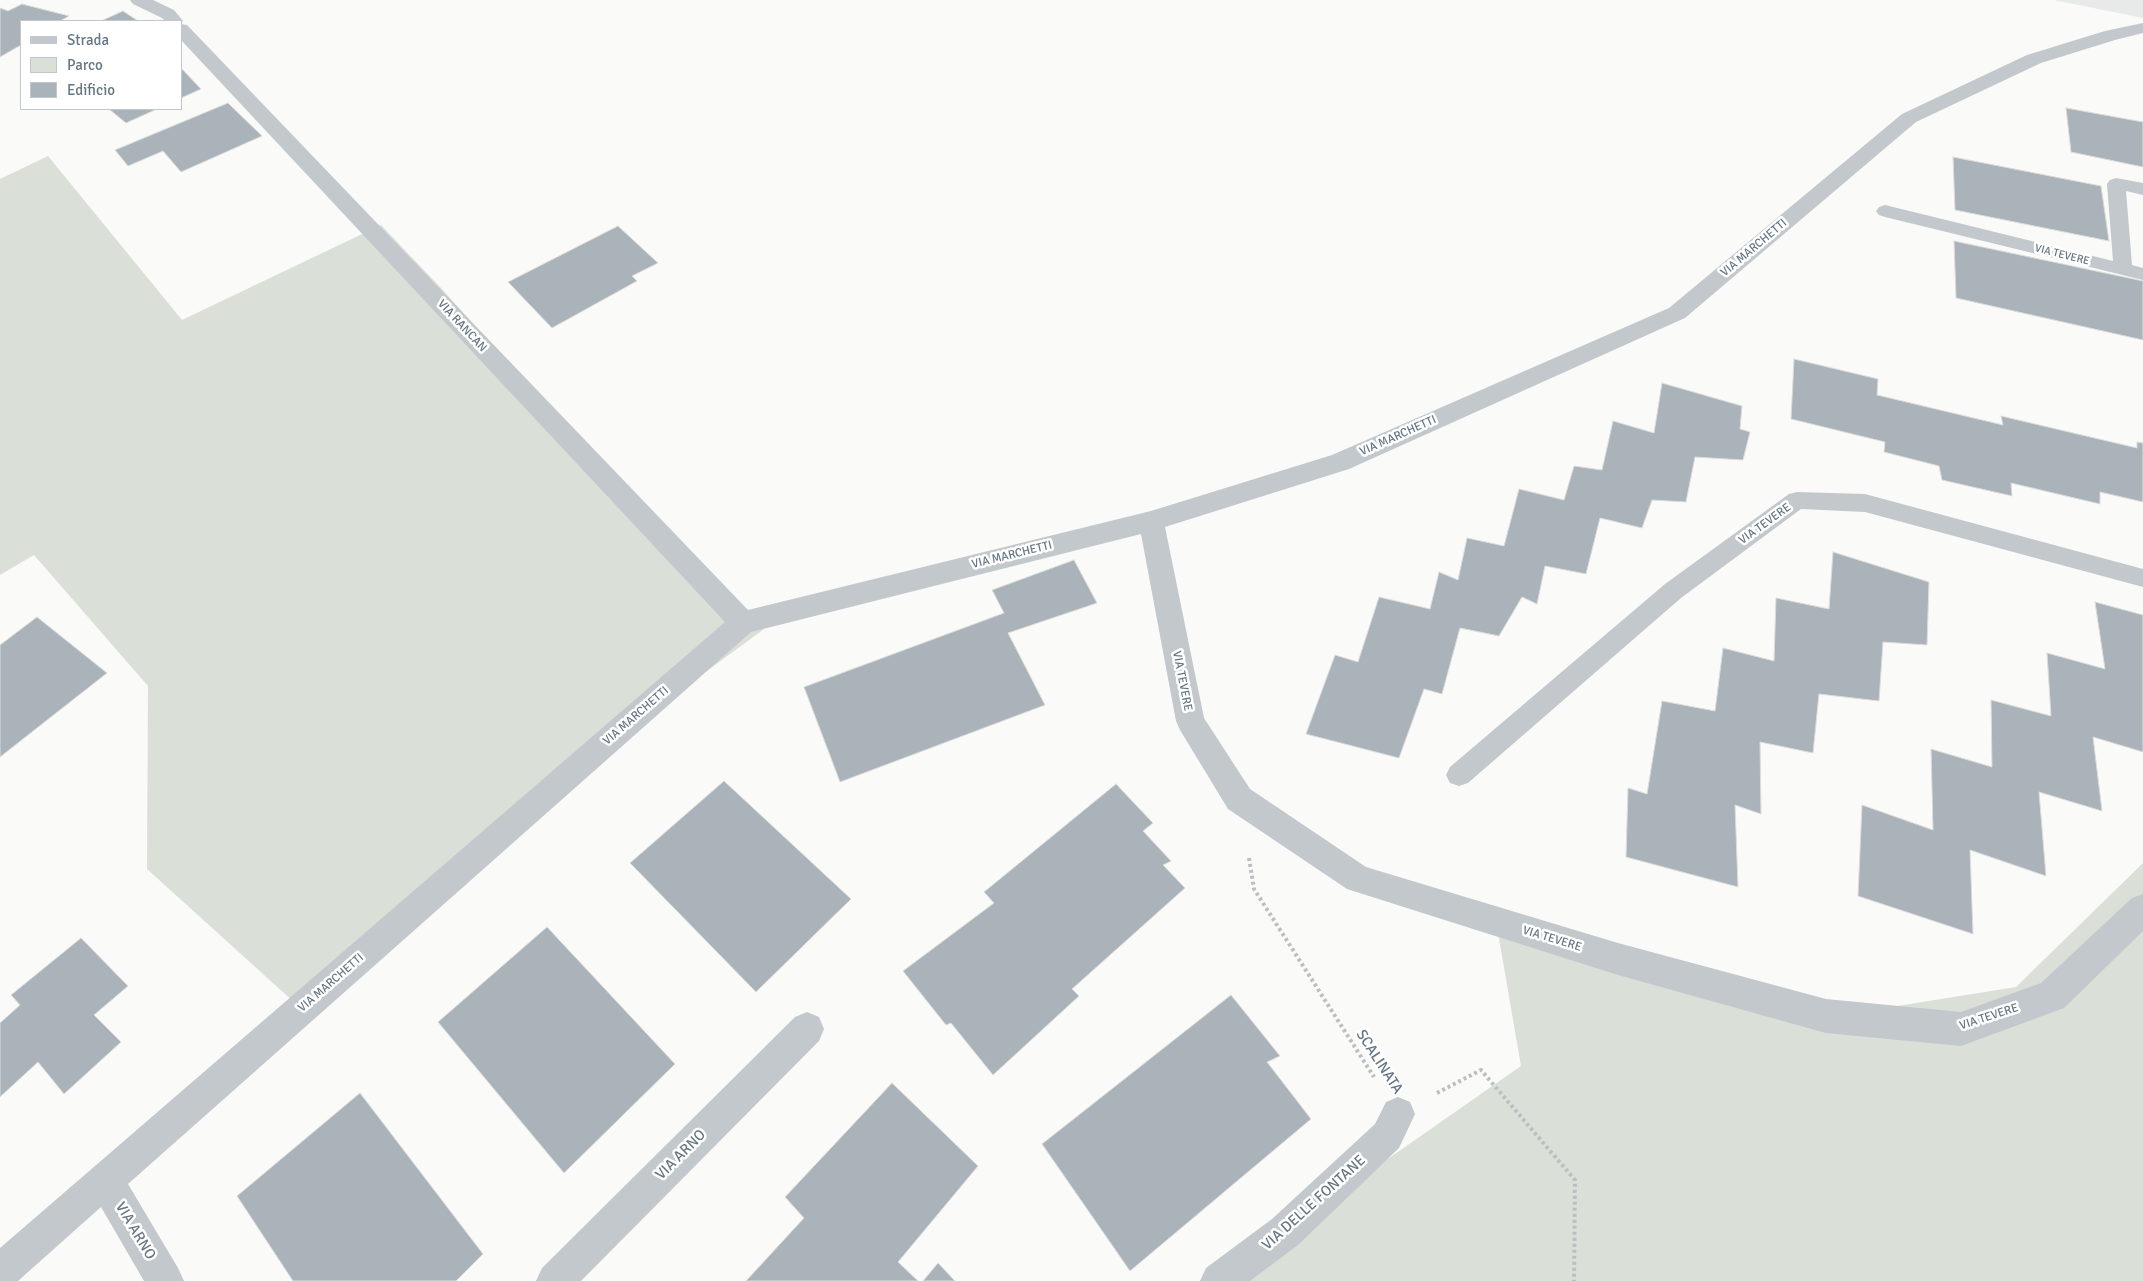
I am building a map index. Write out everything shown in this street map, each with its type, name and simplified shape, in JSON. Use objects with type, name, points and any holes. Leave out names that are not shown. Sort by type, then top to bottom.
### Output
[{"type":"street","points":[[139,0],[168,14],[173,20]]},
{"type":"street","name":"VIA MARCHETTI","points":[[0,1272],[743,623],[1150,521],[1340,462],[1677,313],[1909,118],[2034,59],[2111,35],[2143,28]]},
{"type":"street","name":"VIA RANCAN","points":[[182,30],[743,623]]},
{"type":"street","name":"VIA TEVERE","points":[[1150,521],[1190,721],[1239,799],[1358,879],[1618,959],[1826,1016],[1961,1029],[2052,996],[2143,909]]},
{"type":"street","name":"VIA ARNO","points":[[555,1281],[806,1029]]},
{"type":"street","name":"VIA DELLE FONTANE","points":[[1219,1281],[1285,1232],[1388,1136],[1398,1114]]},
{"type":"street","name":"VIA ARNO","points":[[105,1180],[165,1281]]},
{"type":"lane","points":[[2123,270],[2116,184],[2143,189]]},
{"type":"lane","name":"VIA TEVERE","points":[[1884,211],[2143,274]]},
{"type":"lane","name":"VIA TEVERE","points":[[1459,775],[1673,591],[1797,500],[1865,503],[2143,578]]},
{"type":"path","name":"SCALINATA","points":[[1239,799],[1254,889],[1398,1114],[1481,1070],[1575,1180],[1574,1281]]},
{"type":"shaded area","points":[[2054,0],[2143,0],[2143,18]]},
{"type":"green space","points":[[48,156],[182,320],[381,225],[441,288],[692,568],[764,629],[692,682],[305,1012],[147,869],[148,686],[34,555],[0,575],[0,179]]},
{"type":"green space","points":[[2143,863],[2143,1281],[1238,1281],[1349,1186],[1521,1066],[1496,921],[1860,1012],[2016,987]]},
{"type":"building","points":[[22,4],[69,16],[62,20],[20,20],[20,46],[0,57],[0,8],[8,11]]},
{"type":"building","points":[[123,11],[136,20],[103,20]]},
{"type":"building","points":[[182,69],[201,89],[182,98]]},
{"type":"building","points":[[228,103],[262,136],[181,172],[163,151],[128,166],[115,150]]},
{"type":"building","points":[[2066,108],[2143,122],[2143,167],[2071,152]]},
{"type":"building","points":[[110,110],[155,110],[126,123]]},
{"type":"building","points":[[1953,157],[2101,186],[2109,241],[1955,210]]},
{"type":"building","points":[[618,226],[658,263],[632,276],[637,281],[552,328],[508,282]]},
{"type":"building","points":[[1954,241],[2143,281],[2143,340],[1956,298]]},
{"type":"building","points":[[1794,359],[1878,379],[1877,395],[2003,425],[2001,416],[2137,448],[2137,442],[2143,443],[2143,502],[2100,492],[2100,504],[2011,483],[2012,496],[1942,480],[1939,466],[1884,452],[1885,442],[1791,419]]},
{"type":"building","points":[[1662,383],[1742,406],[1740,429],[1750,432],[1743,460],[1695,457],[1686,502],[1652,500],[1642,528],[1600,518],[1586,574],[1545,566],[1537,604],[1522,597],[1499,636],[1460,628],[1442,694],[1424,689],[1399,758],[1306,734],[1335,655],[1358,662],[1379,597],[1430,609],[1439,572],[1458,580],[1467,538],[1504,546],[1519,489],[1564,500],[1574,466],[1602,470],[1613,421],[1654,433]]},
{"type":"building","points":[[1833,552],[1929,582],[1927,645],[1883,642],[1879,701],[1819,694],[1813,753],[1760,742],[1761,814],[1735,805],[1738,887],[1626,857],[1628,788],[1647,794],[1662,701],[1715,711],[1723,648],[1774,661],[1776,598],[1829,609]]},
{"type":"building","points":[[1074,560],[1097,603],[1008,633],[1045,705],[840,782],[804,687],[1004,613],[992,590]]},
{"type":"building","points":[[2095,602],[2143,615],[2143,752],[2093,737],[2102,811],[2039,792],[2046,876],[1970,850],[1973,934],[1858,896],[1862,805],[1933,830],[1931,749],[1992,767],[1991,700],[2051,716],[2047,653],[2105,669]]},
{"type":"building","points":[[37,617],[107,673],[0,757],[0,645]]},
{"type":"building","points":[[724,781],[851,899],[756,992],[630,863]]},
{"type":"building","points":[[1116,784],[1153,823],[1143,831],[1171,861],[1163,865],[1185,888],[1072,989],[1079,996],[993,1075],[951,1023],[946,1025],[903,971],[994,903],[984,892]]},
{"type":"building","points":[[547,927],[675,1064],[564,1173],[438,1022]]},
{"type":"building","points":[[81,938],[128,986],[94,1015],[121,1042],[64,1094],[38,1062],[0,1097],[0,1023],[20,1005],[11,995]]},
{"type":"building","points":[[1231,995],[1280,1056],[1267,1062],[1311,1119],[1130,1271],[1042,1144]]},
{"type":"building","points":[[892,1083],[978,1166],[898,1262],[918,1281],[746,1281],[804,1218],[785,1197]]},
{"type":"building","points":[[360,1093],[483,1254],[456,1281],[293,1281],[237,1196]]},
{"type":"building","points":[[938,1263],[955,1281],[923,1281]]}]
